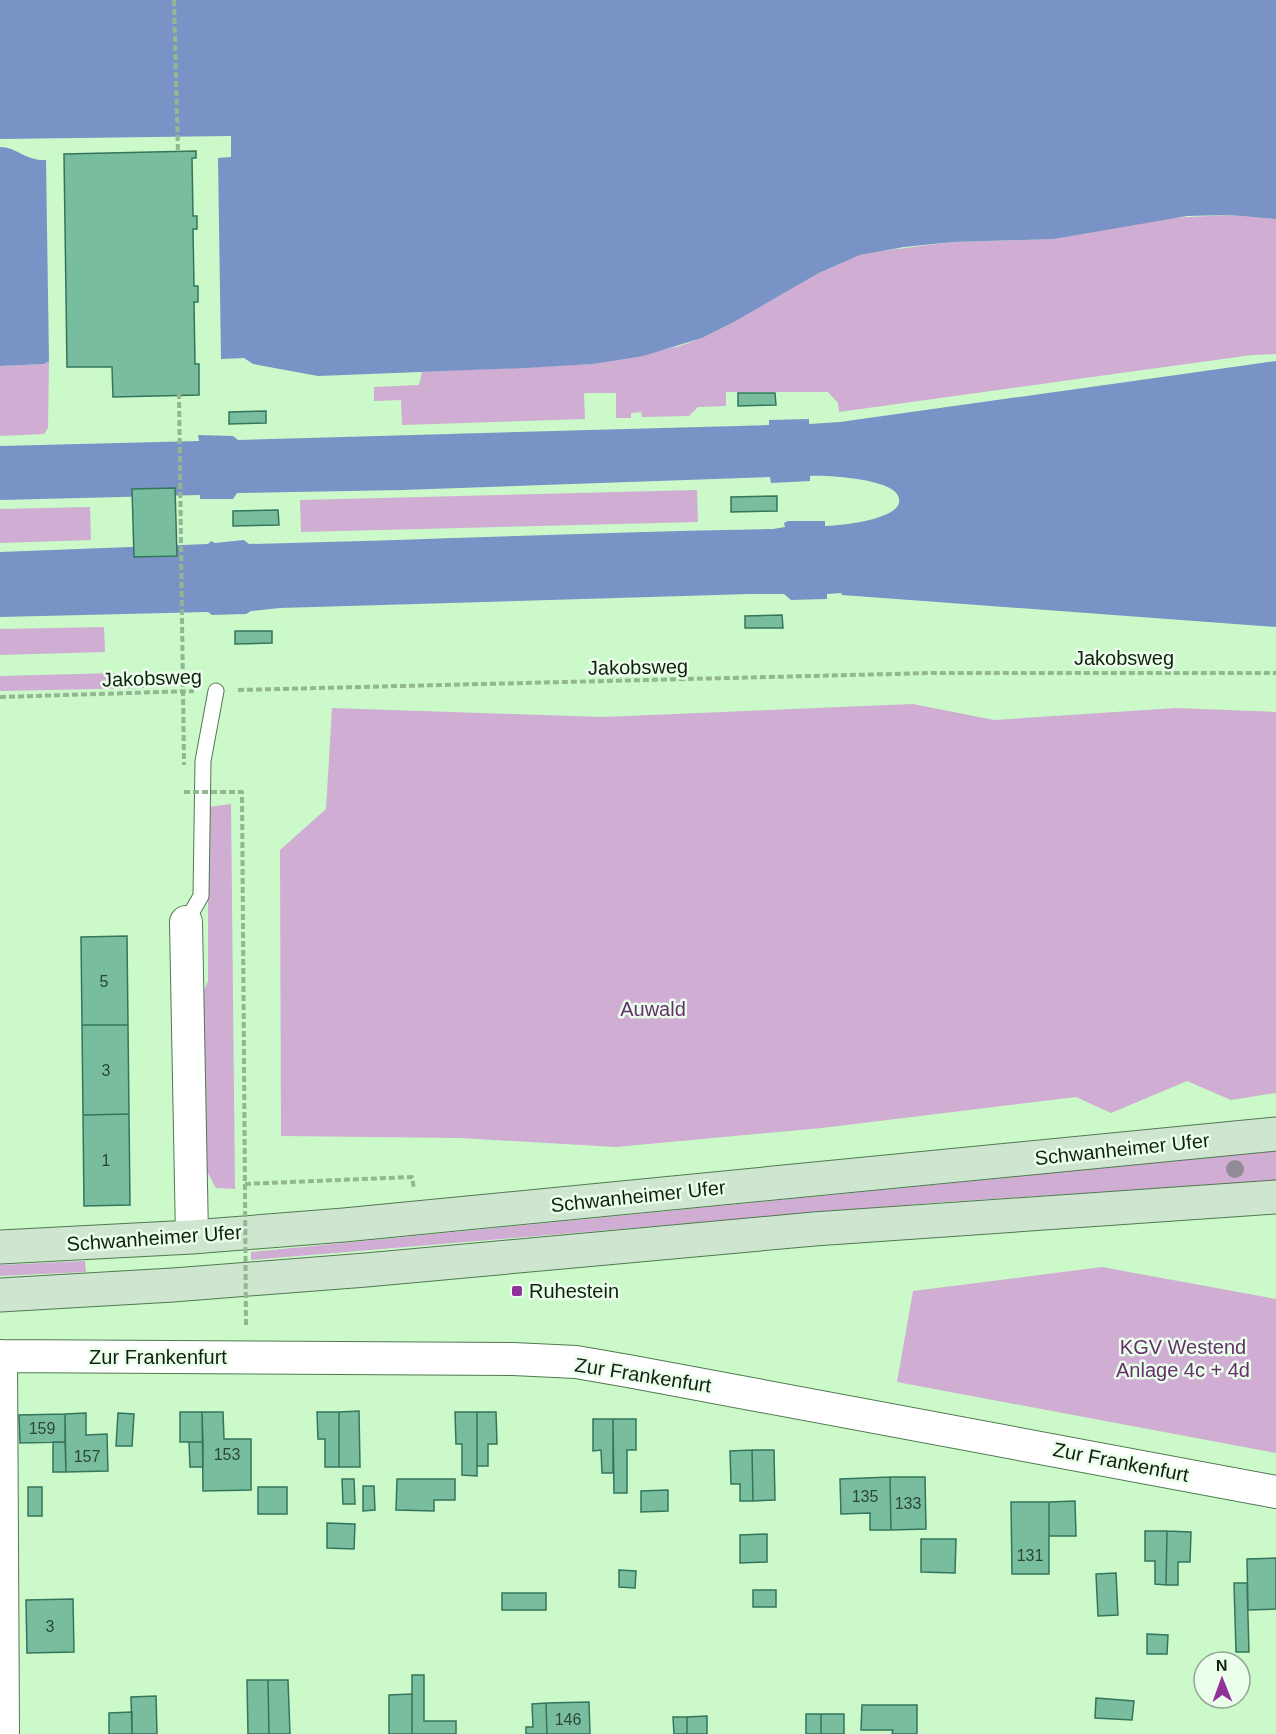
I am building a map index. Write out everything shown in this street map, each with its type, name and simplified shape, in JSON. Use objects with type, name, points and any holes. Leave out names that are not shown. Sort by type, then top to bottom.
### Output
[{"type":"main road","name":"Schwanheimer Ufer","points":[[0,1247],[192,1237],[344,1225],[1276,1134]]},
{"type":"main road","points":[[0,1295],[230,1281],[814,1229],[1276,1197]]},
{"type":"street","points":[[186,922],[192,1237]]},
{"type":"street","points":[[0,1356],[3,1734]]},
{"type":"street","name":"Zur Frankenfurt","points":[[0,1356],[513,1359],[576,1362],[1276,1492]]},
{"type":"lane","points":[[186,922],[201,896],[203,761],[216,691]]},
{"type":"path","points":[[174,0],[177,153]]},
{"type":"path","points":[[180,393],[184,765]]},
{"type":"path","name":"Jakobsweg","points":[[0,697],[932,673],[1276,673]]},
{"type":"path","points":[[184,792],[242,792],[246,1327]]},
{"type":"path","points":[[244,1184],[412,1177]]},
{"type":"green space","points":[[1230,215],[1276,219],[1276,354],[1252,355],[839,412],[838,403],[828,392],[726,392],[726,406],[698,407],[689,416],[642,417],[641,412],[631,413],[631,418],[616,418],[616,393],[584,393],[585,419],[402,425],[401,400],[374,401],[374,387],[419,385],[422,372],[593,364],[680,346],[734,322],[819,273],[860,255],[953,242],[1054,239],[1169,218]]},
{"type":"green space","points":[[49,361],[48,428],[44,434],[0,436],[0,366],[44,364]]},
{"type":"green space","points":[[697,490],[698,522],[301,532],[300,500]]},
{"type":"green space","points":[[90,507],[91,540],[0,543],[0,509]]},
{"type":"green space","points":[[104,627],[105,652],[0,655],[0,629]]},
{"type":"green space","points":[[116,673],[125,683],[144,682],[144,688],[0,691],[0,676]]},
{"type":"green space","name":"Auwald","points":[[913,704],[994,720],[1176,708],[1276,712],[1276,1093],[1231,1100],[1187,1081],[1111,1113],[1076,1097],[822,1128],[616,1147],[460,1138],[281,1136],[280,850],[326,809],[332,708],[603,717]]},
{"type":"green space","points":[[231,804],[235,1189],[216,1188],[197,1153],[191,1020],[208,981],[208,807]]},
{"type":"green space","points":[[1276,1151],[1276,1181],[944,1202],[251,1260],[251,1252]]},
{"type":"green space","points":[[85,1261],[86,1272],[0,1276],[0,1265]]},
{"type":"green space","name":"KGV Westend Anlage 4c + 4d","points":[[1102,1267],[1276,1299],[1276,1453],[897,1382],[913,1291]]},
{"type":"water","points":[[0,0],[1276,0],[1276,219],[1230,215],[1187,216],[1054,239],[953,242],[904,247],[860,255],[819,273],[702,338],[643,356],[593,364],[318,376],[253,364],[244,358],[221,359],[218,158],[231,157],[231,136],[0,139]]},
{"type":"water","points":[[0,147],[39,160],[46,160],[49,361],[44,364],[0,366]]},
{"type":"water","points":[[1276,361],[1276,627],[842,595],[841,593],[827,594],[827,599],[791,600],[784,594],[750,594],[280,608],[251,611],[246,614],[212,615],[208,612],[0,617],[0,552],[208,544],[211,541],[215,543],[244,540],[249,544],[773,529],[785,527],[784,523],[788,521],[825,521],[825,526],[844,525],[885,515],[894,510],[899,503],[897,494],[891,489],[870,481],[818,476],[810,476],[810,481],[771,483],[770,477],[402,490],[237,493],[233,499],[200,499],[200,495],[0,500],[0,446],[199,441],[198,435],[233,436],[238,440],[769,425],[769,420],[809,419],[809,424],[840,422]]},
{"type":"building","points":[[196,151],[196,158],[192,158],[193,216],[197,216],[197,229],[193,229],[194,286],[198,286],[198,302],[194,302],[195,364],[199,364],[199,395],[113,397],[112,367],[67,367],[64,154]]},
{"type":"building","points":[[738,393],[775,393],[776,405],[738,406]]},
{"type":"building","points":[[266,411],[266,423],[229,424],[229,412]]},
{"type":"building","points":[[175,488],[177,556],[134,557],[132,489]]},
{"type":"building","points":[[777,496],[777,511],[731,512],[731,497]]},
{"type":"building","points":[[278,510],[279,525],[233,526],[233,511]]},
{"type":"building","points":[[782,615],[783,628],[745,628],[745,616]]},
{"type":"building","points":[[235,631],[272,631],[272,643],[235,644]]},
{"type":"building","points":[[127,936],[128,1025],[82,1025],[81,937]]},
{"type":"building","points":[[82,1025],[128,1025],[129,1114],[83,1115]]},
{"type":"building","points":[[129,1114],[130,1205],[84,1206],[83,1115]]},
{"type":"building","points":[[359,1411],[360,1467],[339,1467],[339,1412]]},
{"type":"building","points":[[180,1412],[202,1412],[203,1442],[180,1442]]},
{"type":"building","points":[[202,1412],[223,1412],[224,1439],[251,1439],[251,1490],[203,1491]]},
{"type":"building","points":[[317,1412],[339,1412],[339,1467],[325,1467],[325,1439],[318,1439]]},
{"type":"building","points":[[455,1412],[477,1412],[477,1476],[462,1475],[462,1444],[456,1444]]},
{"type":"building","points":[[477,1412],[496,1412],[497,1444],[488,1444],[488,1466],[477,1466]]},
{"type":"building","points":[[86,1413],[86,1435],[107,1434],[108,1471],[66,1472],[65,1414]]},
{"type":"building","points":[[118,1413],[134,1414],[132,1446],[116,1446]]},
{"type":"building","points":[[65,1414],[65,1442],[20,1443],[19,1415]]},
{"type":"building","points":[[593,1419],[613,1419],[613,1473],[602,1473],[601,1450],[593,1451]]},
{"type":"building","points":[[613,1419],[636,1419],[636,1450],[627,1450],[627,1493],[614,1493]]},
{"type":"building","points":[[53,1442],[65,1442],[66,1472],[53,1472]]},
{"type":"building","points":[[189,1442],[203,1442],[203,1467],[190,1467]]},
{"type":"building","points":[[752,1450],[774,1450],[775,1500],[753,1501]]},
{"type":"building","points":[[752,1450],[753,1501],[740,1501],[740,1484],[731,1484],[730,1451]]},
{"type":"building","points":[[890,1477],[891,1530],[870,1530],[870,1513],[841,1514],[840,1479]]},
{"type":"building","points":[[890,1477],[925,1477],[926,1529],[891,1530]]},
{"type":"building","points":[[342,1479],[354,1479],[355,1504],[343,1504]]},
{"type":"building","points":[[397,1479],[455,1479],[455,1500],[434,1500],[434,1511],[396,1510]]},
{"type":"building","points":[[363,1486],[374,1486],[375,1510],[363,1511]]},
{"type":"building","points":[[28,1487],[42,1487],[42,1516],[28,1516]]},
{"type":"building","points":[[258,1487],[287,1487],[287,1514],[258,1514]]},
{"type":"building","points":[[668,1490],[668,1511],[641,1512],[641,1491]]},
{"type":"building","points":[[1075,1501],[1076,1536],[1049,1536],[1049,1502]]},
{"type":"building","points":[[1011,1502],[1049,1502],[1049,1574],[1012,1574]]},
{"type":"building","points":[[327,1523],[355,1524],[354,1549],[327,1548]]},
{"type":"building","points":[[1145,1531],[1167,1531],[1166,1585],[1155,1584],[1155,1561],[1145,1561]]},
{"type":"building","points":[[1167,1531],[1191,1532],[1190,1562],[1178,1562],[1178,1585],[1166,1585]]},
{"type":"building","points":[[767,1534],[767,1562],[740,1563],[740,1535]]},
{"type":"building","points":[[921,1539],[956,1539],[955,1573],[921,1572]]},
{"type":"building","points":[[1276,1558],[1276,1609],[1248,1610],[1247,1559]]},
{"type":"building","points":[[619,1570],[636,1571],[635,1588],[619,1587]]},
{"type":"building","points":[[1116,1573],[1118,1615],[1098,1616],[1096,1574]]},
{"type":"building","points":[[1234,1583],[1247,1583],[1249,1650],[1236,1650]]},
{"type":"building","points":[[753,1590],[776,1590],[776,1607],[753,1607]]},
{"type":"building","points":[[502,1593],[546,1593],[546,1610],[502,1610]]},
{"type":"building","points":[[73,1599],[74,1652],[27,1653],[26,1600]]},
{"type":"building","points":[[1147,1634],[1168,1635],[1167,1654],[1147,1654]]},
{"type":"building","points":[[412,1675],[424,1675],[424,1721],[456,1721],[456,1734],[412,1734]]},
{"type":"building","points":[[247,1680],[268,1680],[269,1734],[248,1734]]},
{"type":"building","points":[[268,1680],[288,1680],[290,1734],[269,1734]]},
{"type":"building","points":[[412,1694],[412,1734],[389,1734],[389,1695]]},
{"type":"building","points":[[156,1696],[157,1734],[132,1734],[131,1697]]},
{"type":"building","points":[[1096,1698],[1134,1701],[1132,1720],[1095,1718]]},
{"type":"building","points":[[589,1702],[590,1734],[547,1734],[546,1703]]},
{"type":"building","points":[[546,1703],[547,1734],[526,1734],[526,1727],[533,1727],[532,1704]]},
{"type":"building","points":[[862,1705],[917,1705],[917,1734],[892,1734],[893,1730],[861,1730]]},
{"type":"building","points":[[132,1712],[132,1734],[109,1734],[109,1713]]},
{"type":"building","points":[[806,1714],[821,1714],[821,1734],[806,1734]]},
{"type":"building","points":[[821,1714],[844,1714],[844,1734],[821,1734]]},
{"type":"building","points":[[707,1716],[707,1734],[687,1734],[687,1717]]},
{"type":"building","points":[[673,1717],[687,1717],[687,1734],[674,1734]]},
{"type":"place","name":"Ruhestein","points":[[517,1291]]}]
